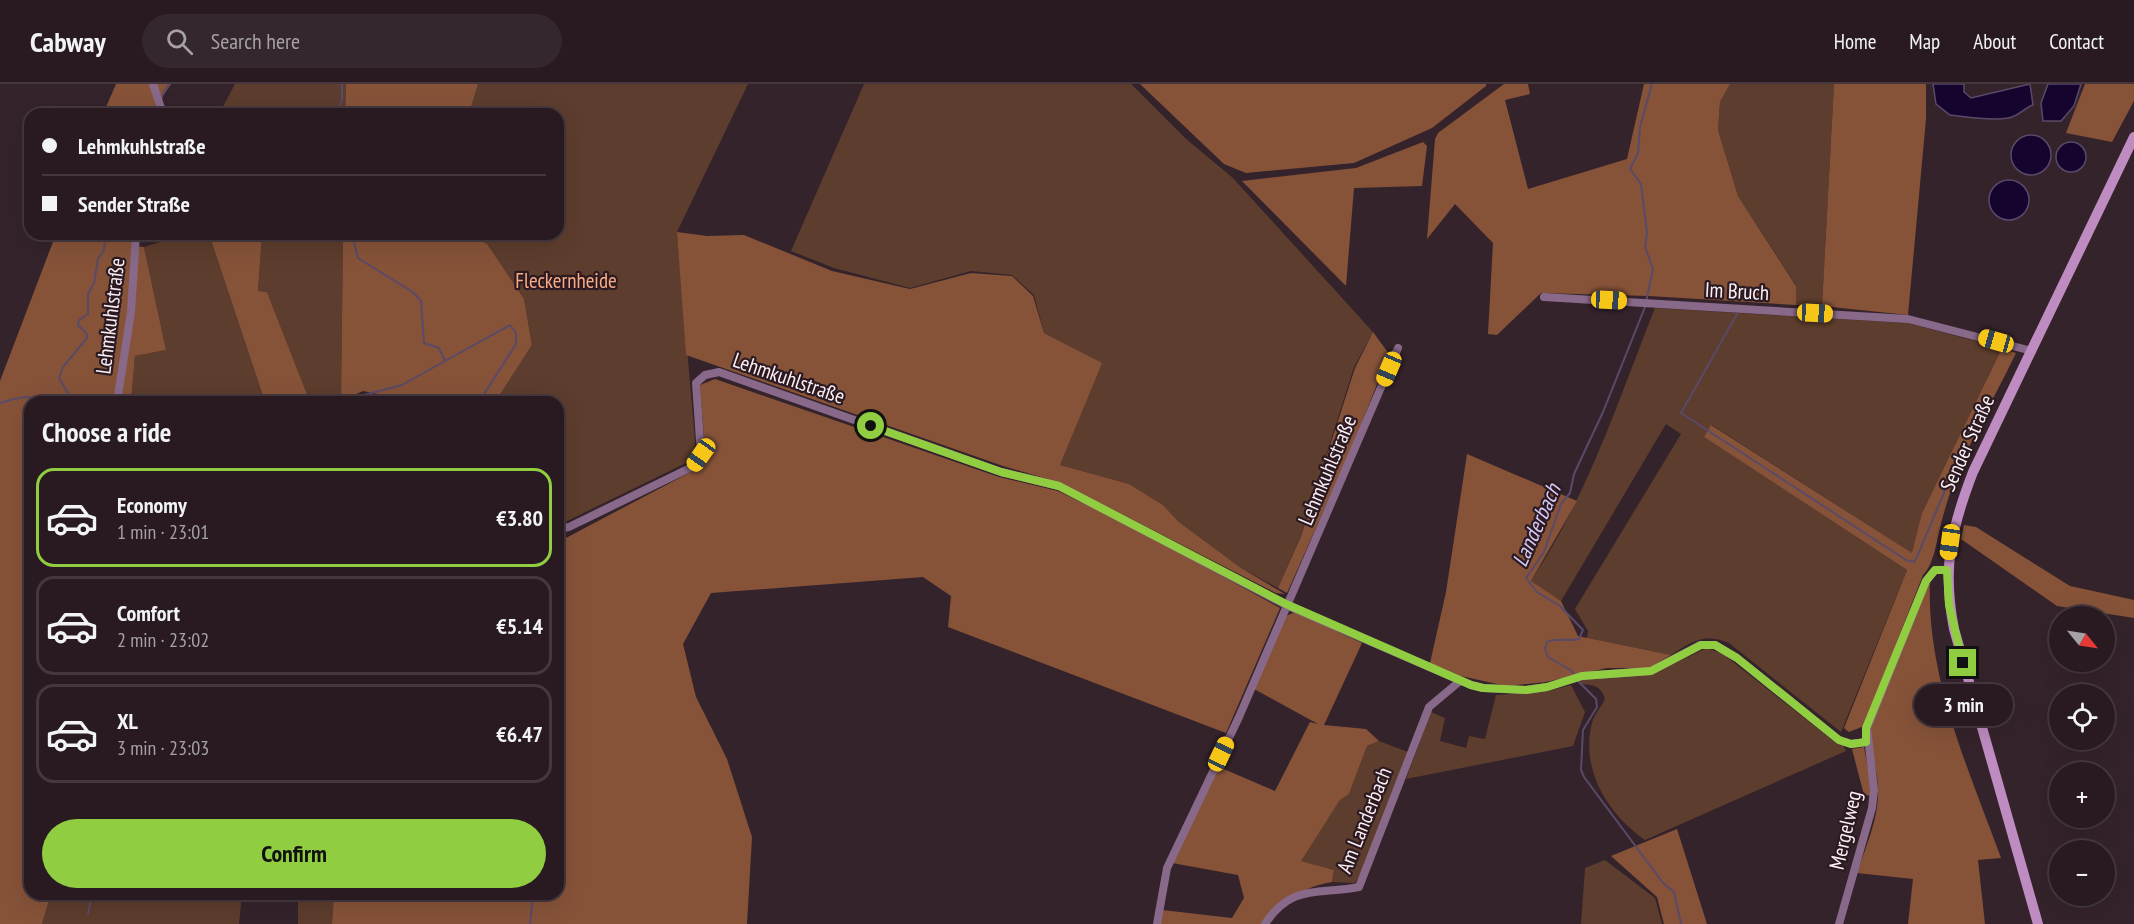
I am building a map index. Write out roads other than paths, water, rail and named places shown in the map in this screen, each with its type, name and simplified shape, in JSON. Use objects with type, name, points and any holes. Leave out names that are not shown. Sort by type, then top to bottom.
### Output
[{"type":"main road","name":"Sender Straße","points":[[2038,924],[1954,629],[1947,570],[1950,542],[1973,472],[2134,137]]},
{"type":"street","points":[[154,86],[162,108]]},
{"type":"street","name":"Lehmkuhlstraße","points":[[118,396],[131,312],[136,240]]},
{"type":"street","name":"Im Bruch","points":[[1544,297],[1908,319],[2032,351]]},
{"type":"street","name":"Lehmkuhlstraße","points":[[1157,924],[1167,868],[1239,717],[1398,348]]},
{"type":"street","name":"Lehmkuhlstraße","points":[[564,528],[694,466],[701,455],[696,383],[705,375],[719,372],[1001,472],[1059,486],[1286,604],[1460,681],[1483,688],[1526,690],[1582,676],[1651,671],[1701,645],[1715,645],[1737,658],[1839,740],[1851,744],[1866,742]]},
{"type":"street","points":[[1866,742],[1866,728],[1926,581],[1935,570],[1947,570]]},
{"type":"street","name":"Am Landerbach","points":[[1264,924],[1279,908],[1307,892],[1359,887],[1428,707],[1460,681]]},
{"type":"street","name":"Mergelweg","points":[[1839,924],[1872,808],[1874,790],[1866,742]]},
{"type":"waterway","points":[[160,99],[169,84]]},
{"type":"waterway","points":[[339,108],[342,100],[342,84]]},
{"type":"waterway","name":"Landerbach","points":[[1575,676],[1572,671],[1548,657],[1545,649],[1547,642],[1579,639],[1583,630],[1560,606],[1537,592],[1526,578],[1544,552],[1561,504],[1570,493],[1574,474],[1603,412],[1645,307],[1653,269],[1645,247],[1647,233],[1641,184],[1630,169],[1638,153],[1640,127],[1652,84]]},
{"type":"waterway","points":[[154,108],[157,104]]},
{"type":"waterway","points":[[70,396],[59,378],[63,367],[87,338],[87,334],[78,325],[79,320],[88,314],[88,294],[94,283],[98,259],[104,250],[105,240]]},
{"type":"waterway","points":[[354,240],[358,258],[414,293],[421,301],[424,343],[439,348],[445,361],[402,385],[360,396]]},
{"type":"waterway","points":[[1737,314],[1681,413],[1906,560],[1914,562],[1917,557],[1946,488]]},
{"type":"waterway","points":[[445,361],[510,325],[516,333],[516,344],[483,396]]},
{"type":"waterway","points":[[0,403],[24,398]]},
{"type":"waterway","name":"Landerbach","points":[[1578,681],[1596,699],[1597,707],[1583,730],[1581,770],[1663,883],[1674,892],[1681,924]]},
{"type":"waterway","points":[[88,914],[91,900]]},
{"type":"waterway","points":[[530,924],[532,900]]},
{"type":"park label","name":"Fleckernheide","points":[[566,280]]}]
